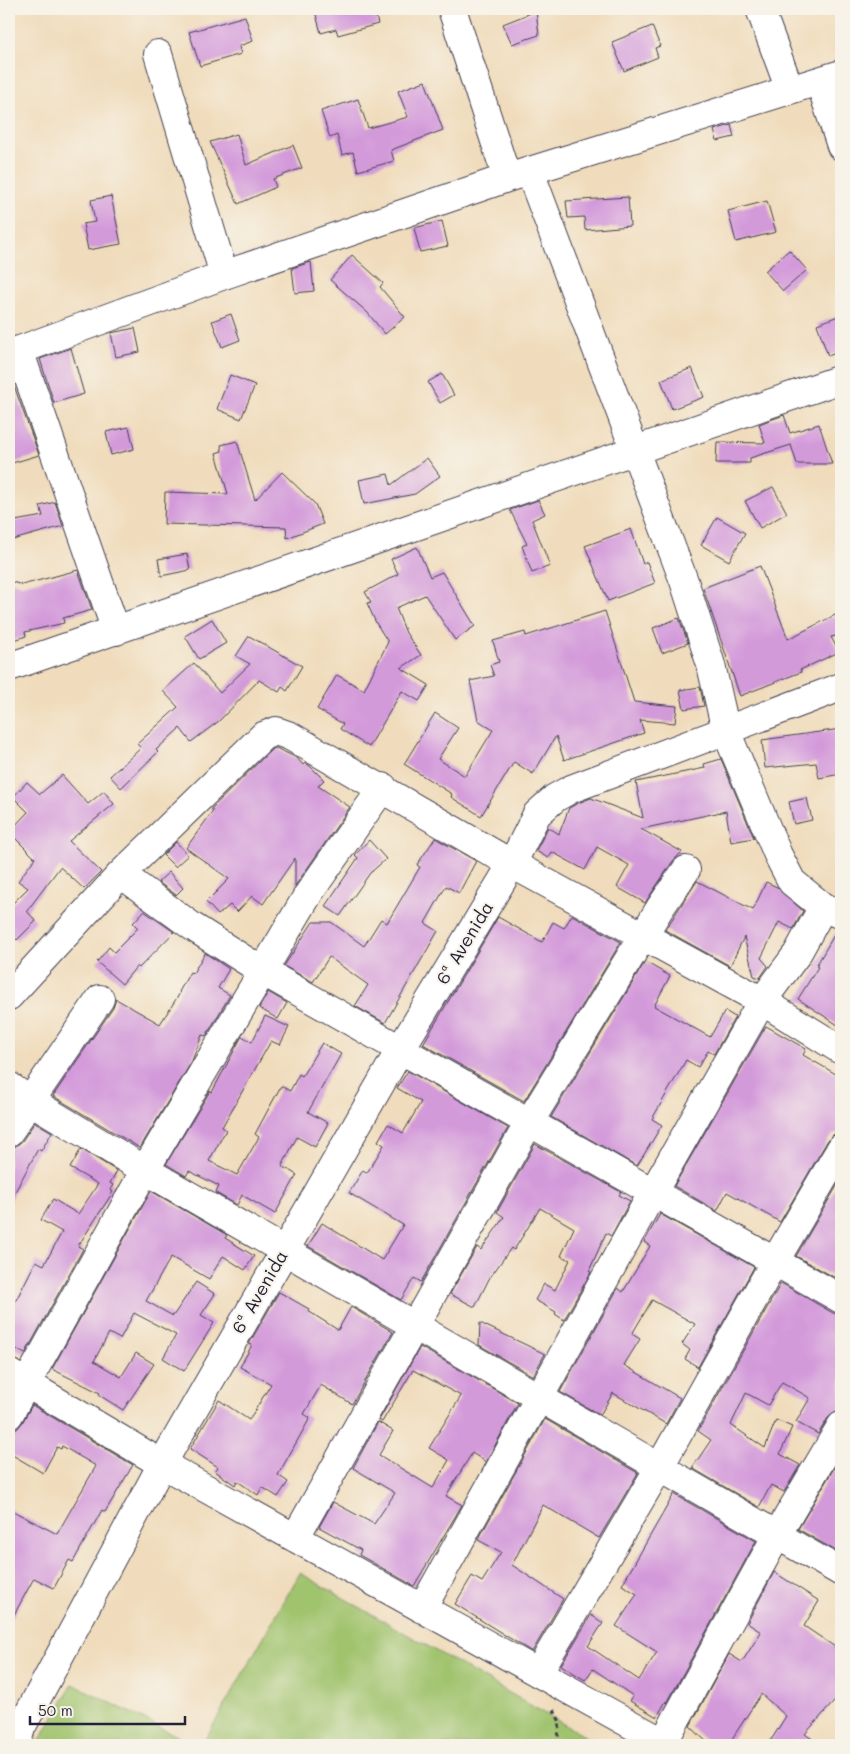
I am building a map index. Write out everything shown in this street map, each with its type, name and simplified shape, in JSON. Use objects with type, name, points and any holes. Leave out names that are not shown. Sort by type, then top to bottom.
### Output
[{"type":"street","points":[[422,1609],[653,1192],[762,1001],[832,911],[792,882],[726,731],[711,666],[684,581],[636,450],[519,175],[452,9]]},
{"type":"street","points":[[760,9],[790,90]]},
{"type":"street","points":[[158,54],[224,274]]},
{"type":"street","points":[[116,631],[14,352],[224,274],[519,175],[830,78],[841,146]]},
{"type":"street","points":[[9,667],[841,379]]},
{"type":"street","name":"6ª Avenida","points":[[14,1734],[162,1464],[400,1050],[512,864],[537,814],[555,798],[571,789],[841,687]]},
{"type":"street","points":[[9,996],[121,874],[263,736],[276,730],[383,787],[512,864],[642,937],[762,1001],[841,1050]]},
{"type":"street","points":[[9,1415],[18,1378],[264,972],[309,893],[383,787]]},
{"type":"street","points":[[295,1538],[530,1121],[642,937],[686,870]]},
{"type":"street","points":[[121,874],[193,927],[264,972],[400,1050],[530,1121],[841,1299]]},
{"type":"street","points":[[9,1132],[19,1093],[100,999]]},
{"type":"street","points":[[19,1093],[145,1170],[841,1572]]},
{"type":"street","points":[[538,1673],[659,1468],[774,1261],[841,1148]]},
{"type":"street","points":[[18,1378],[162,1464],[665,1744],[776,1535],[841,1426]]},
{"type":"green space","points":[[300,1573],[560,1722],[600,1745],[202,1745]]},
{"type":"green space","points":[[73,1684],[195,1745],[37,1745]]},
{"type":"building","points":[[324,9],[374,9],[378,24],[338,35],[336,29],[321,33],[315,11]]},
{"type":"building","points":[[536,11],[539,35],[512,44],[503,24]]},
{"type":"building","points":[[245,16],[253,41],[239,46],[241,54],[200,66],[189,32]]},
{"type":"building","points":[[652,26],[660,46],[655,48],[658,57],[624,71],[612,42]]},
{"type":"building","points":[[425,81],[443,130],[391,150],[394,161],[358,171],[353,152],[342,155],[337,135],[330,138],[321,111],[358,99],[368,128],[408,117],[398,91]]},
{"type":"building","points":[[731,125],[734,137],[717,141],[714,130]]},
{"type":"building","points":[[237,134],[246,165],[293,145],[302,168],[273,179],[276,187],[238,204],[210,142]]},
{"type":"building","points":[[111,196],[121,244],[88,250],[83,224],[95,222],[91,200]]},
{"type":"building","points":[[628,197],[630,226],[585,230],[584,217],[568,218],[566,201]]},
{"type":"building","points":[[767,201],[776,232],[736,242],[728,211]]},
{"type":"building","points":[[442,221],[448,246],[420,252],[414,228]]},
{"type":"building","points":[[789,250],[807,270],[783,291],[765,271]]},
{"type":"building","points":[[352,255],[383,283],[380,287],[405,317],[385,334],[367,312],[330,280]]},
{"type":"building","points":[[311,262],[314,291],[295,293],[292,268]]},
{"type":"building","points":[[231,314],[240,340],[222,347],[212,321]]},
{"type":"building","points":[[841,315],[841,351],[828,356],[817,324]]},
{"type":"building","points":[[135,328],[140,352],[116,357],[111,333]]},
{"type":"building","points":[[71,348],[84,394],[54,403],[40,359]]},
{"type":"building","points":[[692,368],[704,397],[672,409],[661,380]]},
{"type":"building","points":[[9,372],[39,455],[9,464]]},
{"type":"building","points":[[442,374],[454,395],[440,403],[428,382]]},
{"type":"building","points":[[230,375],[255,385],[241,419],[217,409]]},
{"type":"building","points":[[784,415],[790,433],[819,424],[832,464],[797,464],[791,445],[750,458],[750,463],[716,463],[717,442],[765,443],[759,424]]},
{"type":"building","points":[[129,427],[134,449],[111,455],[106,432]]},
{"type":"building","points":[[237,441],[255,500],[282,472],[315,504],[323,524],[287,538],[286,527],[164,524],[165,492],[228,494],[216,453],[222,451],[221,445]]},
{"type":"building","points":[[427,458],[440,476],[415,494],[364,504],[359,480],[388,474],[391,485]]},
{"type":"building","points":[[773,487],[787,513],[760,528],[745,501]]},
{"type":"building","points":[[538,500],[545,514],[532,520],[550,566],[532,573],[522,546],[527,544],[510,510]]},
{"type":"building","points":[[55,502],[63,526],[9,541],[9,522],[43,516],[40,506]]},
{"type":"building","points":[[717,517],[745,533],[729,561],[701,545]]},
{"type":"building","points":[[631,529],[643,564],[647,562],[655,583],[608,601],[585,546]]},
{"type":"building","points":[[417,547],[430,577],[442,572],[475,626],[455,640],[425,595],[396,608],[406,633],[421,655],[401,668],[429,685],[419,701],[402,691],[369,747],[340,729],[343,724],[317,709],[337,675],[364,690],[388,642],[376,623],[367,603],[371,602],[365,592],[398,574],[391,559]]},
{"type":"building","points":[[187,554],[190,570],[161,576],[158,559]]},
{"type":"building","points":[[760,566],[788,639],[841,612],[841,635],[831,637],[839,652],[800,670],[801,672],[740,696],[703,588]]},
{"type":"building","points":[[78,570],[92,610],[63,618],[64,623],[25,632],[26,636],[9,642],[9,581],[22,585]]},
{"type":"building","points":[[605,611],[634,702],[677,706],[675,723],[640,720],[644,733],[564,760],[556,736],[533,774],[514,762],[481,816],[451,797],[452,794],[404,764],[435,713],[458,728],[438,759],[465,776],[493,730],[478,720],[470,681],[494,676],[490,665],[499,662],[493,641],[525,632],[526,636]]},
{"type":"building","points":[[679,618],[688,643],[662,653],[653,628]]},
{"type":"building","points":[[212,619],[226,643],[199,659],[185,636]]},
{"type":"building","points":[[249,636],[302,666],[287,691],[282,687],[279,692],[259,680],[219,721],[191,742],[180,728],[156,750],[158,752],[121,788],[110,776],[141,748],[137,744],[178,707],[163,691],[194,663],[220,693],[250,664],[236,656]]},
{"type":"building","points":[[700,687],[704,706],[684,709],[680,690]]},
{"type":"building","points":[[841,729],[841,774],[819,778],[816,763],[765,768],[762,740]]},
{"type":"building","points":[[276,748],[297,758],[303,765],[305,763],[310,766],[324,780],[318,786],[350,807],[295,886],[295,858],[263,904],[252,896],[237,912],[230,905],[218,915],[206,902],[229,879],[186,848],[213,811],[211,809],[272,749]]},
{"type":"building","points":[[721,759],[754,838],[731,842],[726,811],[641,829],[682,852],[673,861],[645,903],[617,887],[629,865],[597,847],[585,870],[552,852],[548,858],[536,851],[548,827],[559,834],[569,808],[578,803],[591,798],[643,818],[636,782],[705,768],[704,764]]},
{"type":"building","points":[[62,775],[88,804],[104,791],[114,804],[69,841],[101,872],[84,889],[60,867],[27,911],[36,921],[17,940],[9,932],[9,907],[28,888],[18,881],[35,858],[9,832],[28,812],[13,797],[27,782],[40,794]]},
{"type":"building","points":[[807,798],[812,820],[794,824],[789,802]]},
{"type":"building","points":[[435,838],[476,861],[459,893],[446,886],[425,923],[438,931],[385,1023],[355,1006],[368,985],[329,957],[313,982],[284,966],[313,922],[331,922],[364,946],[381,919],[387,923],[420,867],[417,865]]},
{"type":"building","points":[[369,840],[386,859],[370,873],[340,916],[325,906],[358,858],[355,855]]},
{"type":"building","points":[[176,842],[188,855],[175,867],[163,855]]},
{"type":"building","points":[[169,872],[183,888],[176,895],[158,882]]},
{"type":"building","points":[[697,881],[753,910],[766,882],[777,887],[803,911],[793,929],[779,922],[761,958],[768,966],[760,978],[754,976],[744,937],[730,966],[665,930]]},
{"type":"building","points":[[144,911],[174,932],[139,968],[137,966],[122,984],[97,962],[109,947],[114,952],[138,928],[133,923]]},
{"type":"building","points":[[572,915],[621,942],[524,1101],[423,1044],[498,917],[542,942],[553,922],[564,928]]},
{"type":"building","points":[[837,930],[841,930],[841,1027],[798,999],[818,967],[816,966]]},
{"type":"building","points":[[205,953],[229,969],[218,988],[230,995],[206,1036],[202,1035],[192,1061],[140,1148],[53,1096],[113,1008],[116,999],[160,1024],[180,993],[190,972],[193,973]]},
{"type":"building","points":[[645,962],[670,976],[654,1006],[710,1037],[725,1011],[735,1017],[714,1054],[708,1051],[698,1067],[686,1060],[652,1119],[662,1125],[637,1166],[551,1117]]},
{"type":"building","points":[[268,992],[287,1003],[278,1019],[259,1008]]},
{"type":"building","points":[[265,1016],[289,1027],[280,1045],[271,1041],[222,1127],[226,1130],[209,1161],[237,1175],[259,1137],[255,1134],[281,1086],[290,1091],[299,1074],[302,1076],[322,1043],[341,1054],[308,1112],[328,1123],[315,1147],[297,1137],[282,1166],[297,1175],[275,1214],[242,1195],[237,1205],[216,1193],[219,1186],[189,1171],[186,1176],[166,1164],[210,1091],[212,1092],[242,1036],[252,1042]]},
{"type":"building","points":[[766,1026],[806,1049],[803,1055],[841,1077],[841,1132],[833,1135],[828,1140],[780,1222],[727,1192],[717,1211],[674,1186]]},
{"type":"building","points":[[408,1071],[508,1128],[421,1282],[414,1278],[401,1300],[308,1246],[322,1223],[382,1260],[403,1225],[349,1193],[363,1170],[367,1173],[384,1145],[378,1141],[388,1124],[403,1133],[421,1102],[397,1088]]},
{"type":"building","points":[[35,1122],[52,1132],[41,1151],[38,1149],[9,1203],[9,1147],[16,1146],[22,1141]]},
{"type":"building","points":[[535,1144],[621,1192],[619,1195],[630,1201],[611,1236],[606,1233],[589,1271],[591,1272],[564,1320],[555,1314],[556,1312],[535,1300],[544,1284],[555,1290],[570,1260],[561,1256],[574,1228],[540,1208],[514,1250],[511,1248],[489,1279],[475,1307],[450,1294],[477,1247],[481,1250],[504,1217],[497,1212]]},
{"type":"building","points":[[81,1149],[117,1171],[110,1183],[113,1185],[110,1190],[113,1192],[78,1246],[83,1249],[25,1354],[9,1345],[9,1314],[36,1261],[44,1265],[62,1232],[41,1220],[53,1199],[78,1214],[98,1184],[70,1168]]},
{"type":"building","points":[[841,1179],[841,1281],[796,1256]]},
{"type":"building","points":[[151,1191],[227,1235],[225,1238],[254,1256],[245,1270],[223,1256],[209,1279],[171,1257],[146,1301],[173,1316],[196,1282],[215,1294],[201,1315],[214,1323],[184,1371],[163,1358],[176,1335],[134,1313],[120,1339],[109,1333],[94,1361],[121,1377],[136,1353],[154,1364],[123,1410],[99,1395],[100,1393],[52,1369]]},
{"type":"building","points":[[660,1214],[754,1267],[698,1367],[685,1359],[690,1350],[682,1344],[695,1324],[652,1300],[632,1334],[640,1339],[624,1365],[680,1398],[666,1424],[613,1393],[600,1415],[560,1392],[618,1288],[623,1292],[650,1246],[644,1242]]},
{"type":"building","points":[[781,1283],[833,1313],[841,1315],[841,1405],[838,1411],[828,1418],[818,1434],[796,1422],[810,1398],[782,1382],[768,1405],[746,1393],[731,1425],[765,1448],[776,1420],[792,1427],[780,1454],[800,1465],[784,1492],[771,1485],[759,1507],[692,1468],[711,1440],[698,1431]]},
{"type":"building","points":[[279,1292],[309,1309],[308,1311],[338,1330],[351,1307],[393,1332],[352,1404],[321,1385],[304,1414],[310,1418],[278,1475],[288,1482],[278,1497],[262,1487],[258,1495],[237,1481],[235,1485],[215,1471],[218,1467],[190,1449],[219,1400],[249,1420],[271,1384],[240,1367],[252,1345],[249,1344]]},
{"type":"building","points":[[480,1323],[545,1354],[533,1376],[479,1345]]},
{"type":"building","points":[[420,1347],[518,1403],[486,1462],[472,1453],[446,1496],[462,1505],[414,1586],[359,1555],[361,1550],[319,1527],[333,1502],[374,1524],[395,1493],[353,1468],[378,1422],[393,1431],[379,1455],[433,1488],[449,1460],[429,1448],[461,1396],[413,1370],[382,1422],[379,1420]]},
{"type":"building","points":[[32,1405],[133,1465],[105,1512],[102,1510],[73,1562],[69,1560],[54,1588],[34,1578],[9,1624],[9,1509],[57,1534],[96,1466],[62,1446],[61,1449],[57,1447],[43,1473],[9,1453],[9,1431],[17,1429]]},
{"type":"building","points":[[545,1419],[638,1473],[599,1538],[543,1505],[512,1565],[563,1599],[532,1652],[455,1604],[472,1576],[482,1582],[501,1552],[478,1540]]},
{"type":"building","points":[[841,1456],[841,1554],[798,1529]]},
{"type":"building","points":[[674,1494],[756,1541],[667,1703],[666,1701],[657,1717],[630,1701],[633,1696],[593,1669],[585,1680],[561,1665],[591,1615],[603,1623],[588,1646],[639,1680],[657,1652],[616,1626],[637,1594],[622,1585]]},
{"type":"building","points":[[774,1572],[819,1601],[804,1626],[841,1651],[841,1694],[805,1734],[821,1745],[768,1745],[786,1716],[761,1694],[728,1745],[710,1745],[690,1726],[729,1654],[742,1662],[761,1632],[747,1623]]}]
